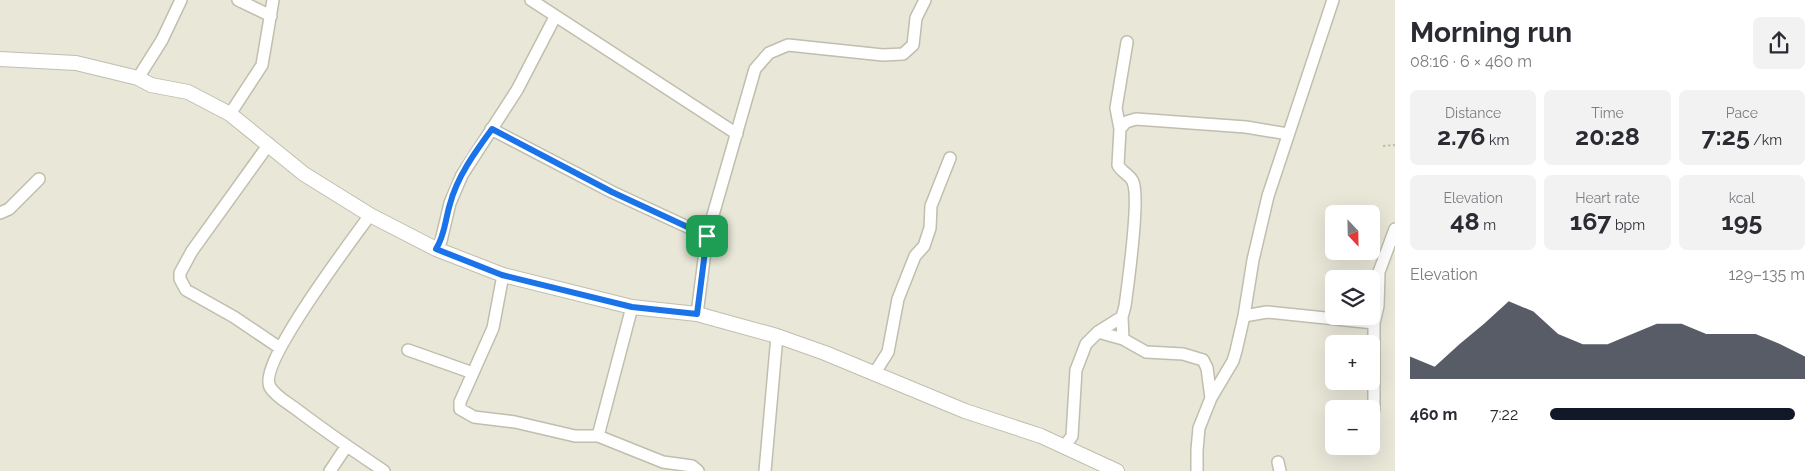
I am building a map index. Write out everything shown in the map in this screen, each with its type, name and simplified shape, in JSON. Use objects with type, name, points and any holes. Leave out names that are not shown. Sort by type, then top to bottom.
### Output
[{"type":"street","points":[[138,78],[162,40],[181,0]]},
{"type":"street","points":[[238,0],[271,16]]},
{"type":"street","points":[[230,114],[262,65],[273,0]]},
{"type":"street","points":[[531,0],[627,64],[674,91],[737,134]]},
{"type":"street","points":[[697,314],[707,236],[755,69],[769,53],[788,45],[883,55],[903,54],[914,45],[916,18],[925,0]]},
{"type":"street","points":[[1197,471],[1200,428],[1211,398],[1233,361],[1268,196],[1333,0]]},
{"type":"street","points":[[436,249],[441,241],[450,203],[462,175],[517,90],[555,17]]},
{"type":"street","points":[[1124,339],[1122,316],[1125,306],[1132,240],[1134,190],[1133,181],[1118,165],[1120,129],[1116,108],[1127,42]]},
{"type":"street","points":[[0,59],[76,63],[138,78],[151,85],[188,92],[230,114],[304,174],[370,215],[436,249],[502,275],[632,307],[697,314],[777,336],[824,352],[965,411],[1041,436],[1117,471]]},
{"type":"street","points":[[1120,129],[1126,122],[1136,119],[1246,128],[1288,134]]},
{"type":"street","points":[[492,129],[612,192],[707,236]]},
{"type":"street","points":[[268,144],[192,251],[182,268],[180,278],[186,290],[234,316],[280,348]]},
{"type":"street","points":[[874,374],[888,352],[898,299],[915,256],[924,246],[930,228],[931,206],[950,158]]},
{"type":"street","points":[[0,213],[9,209],[39,179]]},
{"type":"street","points":[[370,215],[320,285],[280,348],[268,377],[270,388],[346,447],[384,471]]},
{"type":"street","points":[[1380,272],[1395,229]]},
{"type":"street","points":[[502,275],[493,328],[459,405],[463,412],[474,417],[515,422],[575,436],[598,436],[663,462],[692,466],[698,471]]},
{"type":"street","points":[[598,436],[632,307]]},
{"type":"street","points":[[1244,316],[1267,312],[1325,318]]},
{"type":"street","points":[[1064,447],[1072,436],[1076,370],[1086,344],[1098,332],[1122,316]]},
{"type":"street","points":[[1374,325],[1374,400]]},
{"type":"street","points":[[1098,332],[1124,339],[1146,352],[1183,354],[1203,360],[1207,368],[1211,398]]},
{"type":"street","points":[[766,471],[777,336]]},
{"type":"street","points":[[408,350],[473,374]]},
{"type":"street","points":[[330,471],[346,447]]},
{"type":"path","points":[[1383,146],[1395,144]]},
{"type":"shaded area","points":[[0,0],[1395,0],[1395,471],[0,471]]},
{"type":"route","points":[[492,129],[612,192],[707,236],[697,314],[632,307],[502,275],[436,249],[441,241],[450,203],[462,175],[492,129]]}]
